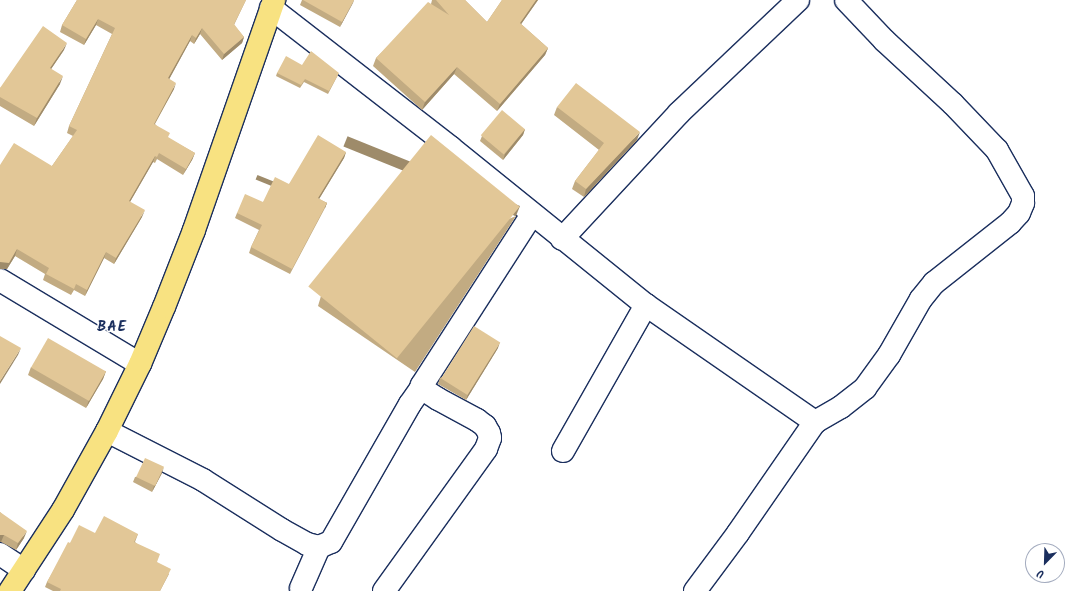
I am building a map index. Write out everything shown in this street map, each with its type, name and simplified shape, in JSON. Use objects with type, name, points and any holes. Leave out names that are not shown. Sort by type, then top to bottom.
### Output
[{"type":"main road","points":[[10,591],[63,510],[107,431],[140,364],[194,230],[272,4]]},
{"type":"street","points":[[562,239],[679,113],[798,0]]},
{"type":"street","points":[[695,591],[738,533],[815,422],[845,404],[865,388],[889,355],[921,299],[934,283],[1010,223],[1019,213],[1023,203],[1023,196],[997,150],[953,104],[884,40],[846,0]]},
{"type":"street","points":[[272,4],[562,239],[646,305],[815,422]]},
{"type":"street","points":[[107,431],[203,480],[288,534],[308,544],[319,547],[331,542],[410,404],[421,388],[424,379],[532,214]]},
{"type":"street","points":[[0,280],[140,364]]},
{"type":"street","points":[[563,451],[646,305]]},
{"type":"street","points":[[384,591],[480,459],[490,438],[489,433],[478,420],[421,388]]},
{"type":"street","points":[[301,588],[319,547]]},
{"type":"street","points":[[0,554],[24,570]]},
{"type":"building","points":[[77,0],[246,0],[234,24],[244,37],[224,54],[202,28],[196,38],[192,35],[168,78],[176,83],[154,124],[170,133],[168,137],[195,153],[186,169],[159,153],[157,157],[155,156],[129,201],[145,210],[116,258],[106,252],[87,290],[76,284],[74,289],[46,274],[49,268],[17,249],[9,263],[0,262],[0,165],[14,143],[52,166],[77,130],[69,126],[115,28],[98,19],[86,39],[62,25]]},
{"type":"building","points":[[303,0],[354,0],[342,22]]},
{"type":"building","points":[[436,0],[465,0],[487,22],[502,0],[536,0],[520,23],[548,48],[500,104],[457,67],[425,102],[376,58],[428,2],[449,15]]},
{"type":"building","points":[[43,26],[67,43],[50,68],[63,76],[37,118],[0,97],[0,88]]},
{"type":"building","points":[[311,51],[339,73],[329,91],[305,79],[301,85],[277,73],[286,56],[302,65]]},
{"type":"building","points":[[576,83],[640,132],[586,189],[575,181],[604,143],[557,107]]},
{"type":"building","points":[[502,110],[525,129],[504,155],[481,135]]},
{"type":"building","points":[[318,135],[346,152],[318,198],[327,203],[292,269],[251,247],[262,225],[237,213],[245,194],[263,202],[275,177],[289,184]]},
{"type":"building","points":[[431,135],[520,207],[397,358],[308,287]]},
{"type":"building","points":[[474,326],[500,342],[467,395],[441,379]]},
{"type":"building","points":[[0,336],[21,348],[0,381]]},
{"type":"building","points":[[48,338],[106,372],[89,401],[31,367]]},
{"type":"building","points":[[145,458],[164,467],[155,486],[136,477]]},
{"type":"building","points":[[0,512],[27,531],[18,543],[4,535],[0,535]]},
{"type":"building","points":[[104,516],[138,534],[134,542],[160,554],[157,562],[171,569],[160,591],[60,591],[61,589],[47,582],[68,542],[70,543],[79,525],[95,533]]},
{"type":"district","name":"BAE","points":[[112,328]]}]
